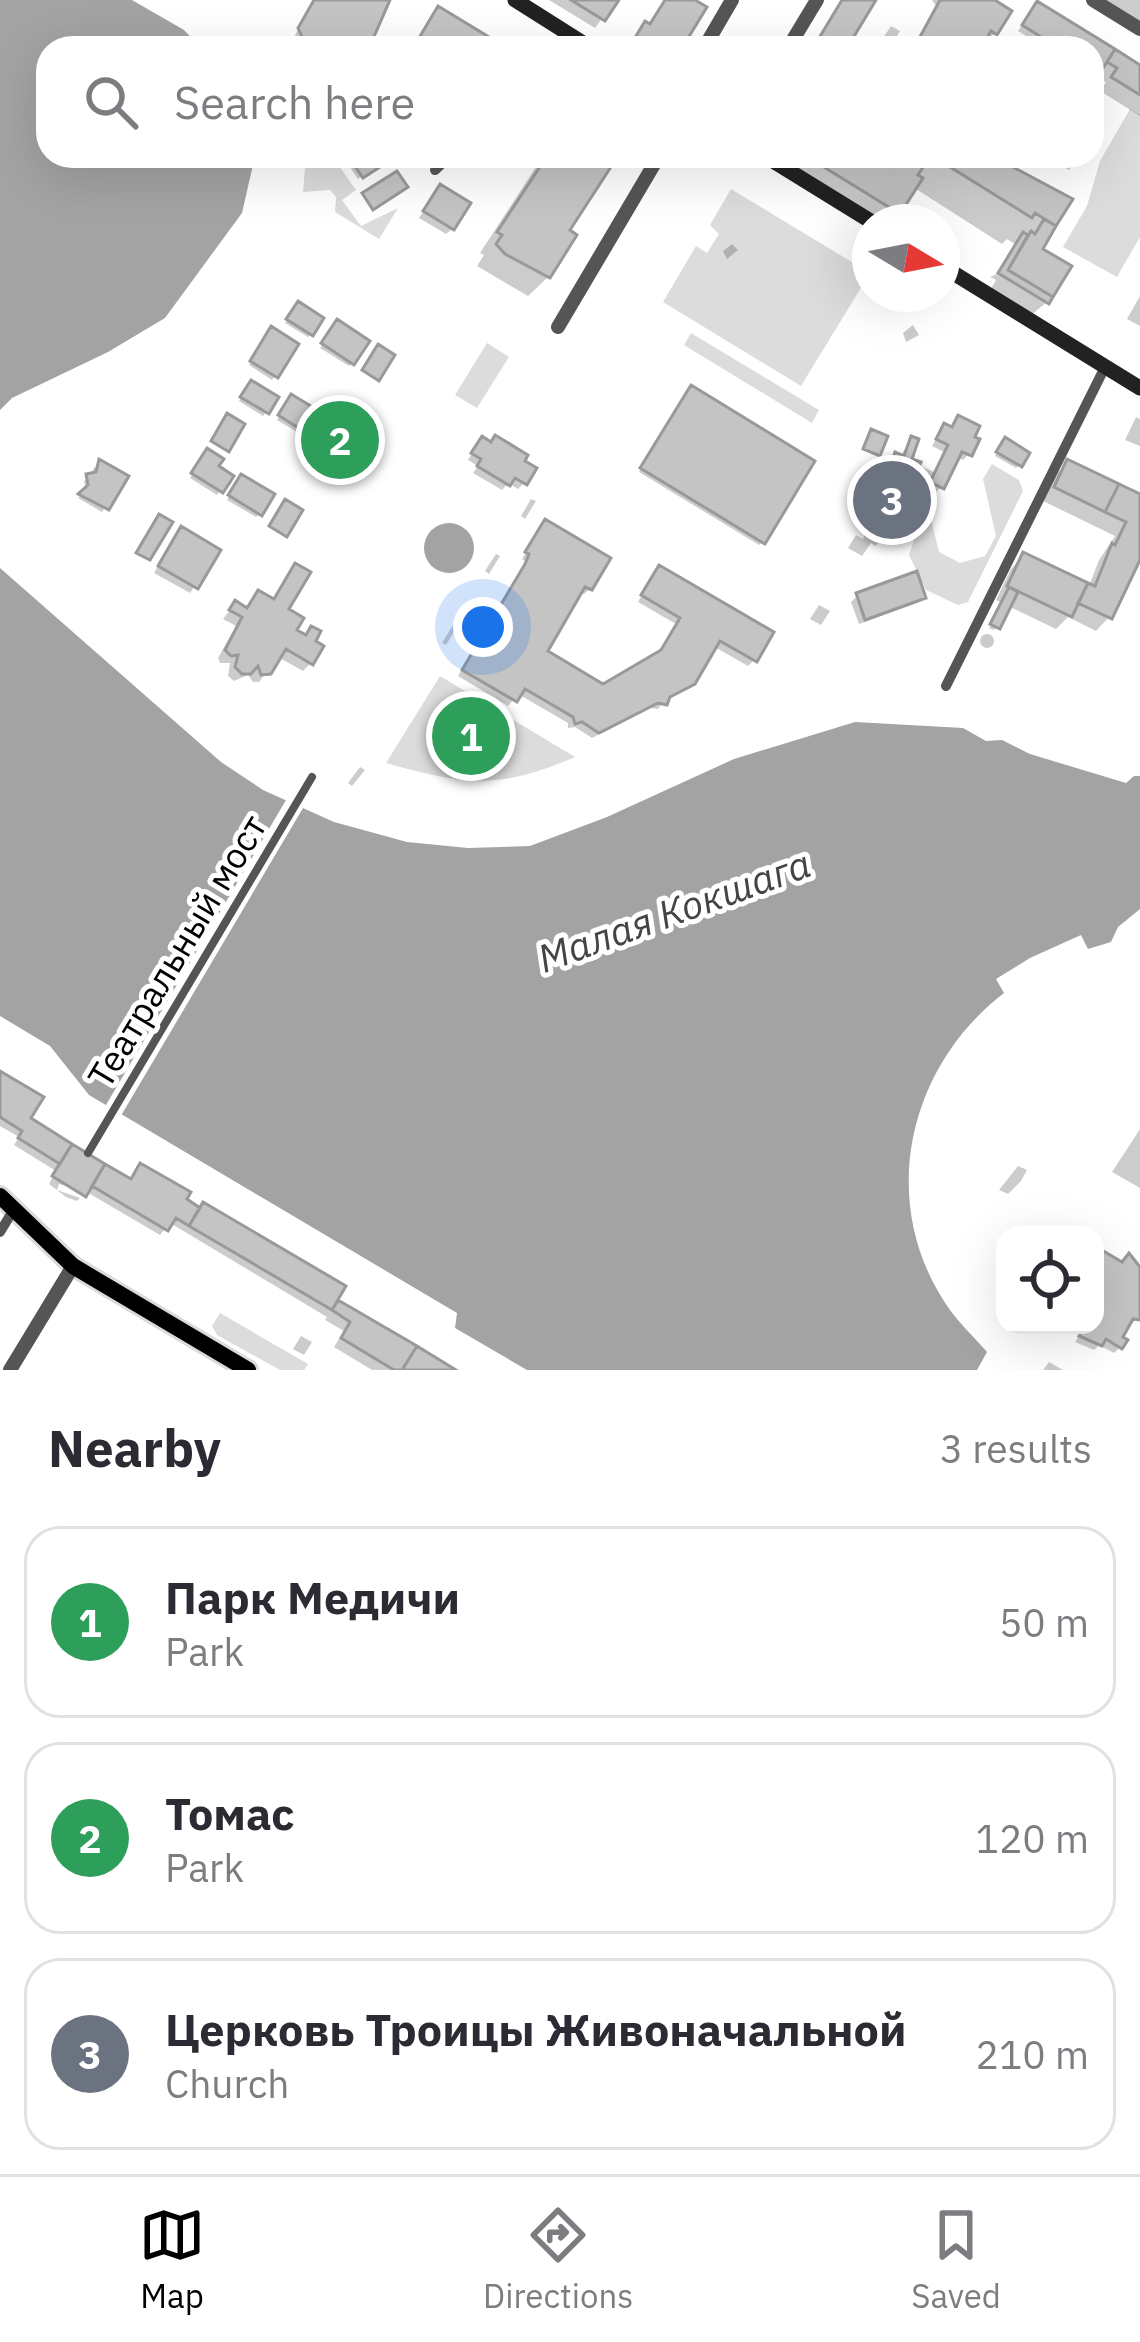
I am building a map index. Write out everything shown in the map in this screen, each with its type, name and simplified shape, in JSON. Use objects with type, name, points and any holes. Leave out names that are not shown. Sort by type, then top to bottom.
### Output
[{"type":"main road","points":[[515,0],[560,36]]},
{"type":"main road","points":[[784,168],[852,210]]},
{"type":"main road","points":[[960,277],[1140,388]]},
{"type":"main road","points":[[7,1203],[73,1266],[248,1370]]},
{"type":"street","points":[[711,36],[732,0]]},
{"type":"street","points":[[795,36],[817,0]]},
{"type":"street","points":[[1093,0],[1140,29]]},
{"type":"street","points":[[558,327],[652,168]]},
{"type":"street","points":[[946,686],[1106,367]]},
{"type":"street","name":"Театральный мост","points":[[88,1154],[312,777]]},
{"type":"street","points":[[0,1232],[7,1203]]},
{"type":"street","points":[[10,1370],[73,1266]]},
{"type":"shaded area","points":[[1130,109],[1140,115],[1140,237],[1117,277],[1063,247],[1087,206],[1098,168],[1104,168],[1104,154]]},
{"type":"shaded area","points":[[305,168],[340,168],[356,190],[342,200],[361,226],[398,208],[379,239],[335,212],[336,197],[330,190],[303,192]]},
{"type":"shaded area","points":[[731,189],[852,262],[852,302],[801,386],[663,302],[696,246],[707,253],[719,234],[710,225]]},
{"type":"shaded area","points":[[691,333],[819,410],[812,423],[684,345]]},
{"type":"shaded area","points":[[487,343],[509,357],[477,408],[455,395]]},
{"type":"shaded area","points":[[992,464],[1019,480],[1023,491],[968,602],[958,605],[926,590],[909,555],[927,502],[939,552],[960,563],[985,556],[996,536],[983,479]]},
{"type":"shaded area","points":[[440,676],[575,757],[524,775],[481,781],[386,763]]},
{"type":"shaded area","points":[[220,1313],[308,1364],[304,1370],[280,1370],[217,1335],[212,1326]]},
{"type":"water","points":[[0,0],[132,0],[190,36],[36,36],[36,168],[252,168],[242,213],[165,318],[108,352],[12,398],[0,410]]},
{"type":"water","points":[[449,523],[467,530],[474,548],[467,566],[449,573],[431,566],[424,548],[431,530]]},
{"type":"water","name":"Малая Кокшага","points":[[0,568],[221,762],[263,790],[334,822],[407,842],[468,848],[530,846],[734,759],[855,722],[963,728],[986,741],[1002,740],[1030,754],[1126,783],[1140,776],[1140,909],[1118,927],[1111,942],[1088,949],[1081,935],[996,979],[1004,993],[971,1024],[944,1060],[924,1099],[912,1141],[913,1227],[927,1270],[950,1310],[987,1352],[977,1370],[527,1370],[455,1328],[457,1313],[89,1095],[50,1046],[0,1016]]},
{"type":"pier","points":[[289,795],[306,803],[119,1119],[103,1110]]},
{"type":"building","points":[[314,0],[390,0],[374,36],[302,36],[298,28]]},
{"type":"building","points":[[571,0],[619,0],[605,21]]},
{"type":"building","points":[[665,0],[695,0],[707,7],[689,36],[636,36],[645,21],[650,24]]},
{"type":"building","points":[[842,0],[876,0],[854,36],[820,36]]},
{"type":"building","points":[[940,0],[995,0],[1012,11],[997,35],[991,31],[988,36],[920,36]]},
{"type":"building","points":[[1037,1],[1094,36],[1040,36],[1022,25]]},
{"type":"building","points":[[438,6],[487,36],[420,36]]},
{"type":"building","points":[[1104,42],[1115,49],[1104,67]]},
{"type":"building","points":[[1115,49],[1140,65],[1140,95],[1111,77],[1117,68],[1107,62]]},
{"type":"building","points":[[356,168],[378,168],[363,178]]},
{"type":"building","points":[[539,168],[610,168],[570,230],[577,235],[550,278],[505,254],[496,244],[502,235],[497,232]]},
{"type":"building","points":[[825,168],[922,168],[918,175],[923,178],[906,204],[884,204]]},
{"type":"building","points":[[952,168],[1015,168],[1073,199],[1056,226],[1035,213],[1032,218]]},
{"type":"building","points":[[397,171],[408,187],[373,210],[362,193]]},
{"type":"building","points":[[440,184],[471,203],[454,230],[423,211]]},
{"type":"building","points":[[1044,219],[1056,226],[1043,249],[1072,266],[1053,297],[1008,270],[1031,231],[1035,234]]},
{"type":"building","points":[[1023,232],[1028,235],[1008,270],[1053,297],[1049,304],[998,273]]},
{"type":"building","points":[[298,301],[324,318],[313,336],[286,319]]},
{"type":"building","points":[[337,319],[370,341],[354,365],[321,343]]},
{"type":"building","points":[[271,326],[299,344],[278,378],[250,361]]},
{"type":"building","points":[[378,344],[395,355],[379,381],[362,370]]},
{"type":"building","points":[[251,380],[279,397],[269,414],[240,397]]},
{"type":"building","points":[[691,385],[815,461],[765,544],[640,468]]},
{"type":"building","points":[[291,394],[324,414],[311,436],[278,415]]},
{"type":"building","points":[[227,413],[245,424],[229,452],[211,441]]},
{"type":"building","points":[[958,415],[980,426],[975,437],[980,439],[972,456],[962,452],[944,489],[930,482],[948,445],[936,439],[944,423],[952,427]]},
{"type":"building","points":[[334,419],[351,429],[335,456],[318,446]]},
{"type":"building","points":[[871,429],[888,436],[880,456],[863,449]]},
{"type":"building","points":[[495,435],[528,455],[525,461],[537,468],[527,485],[515,478],[510,486],[477,466],[481,459],[471,453],[482,436],[491,442]]},
{"type":"building","points":[[911,436],[919,439],[912,459],[921,462],[895,532],[885,539],[878,537],[869,523],[895,452],[904,456]]},
{"type":"building","points":[[1005,437],[1030,453],[1022,467],[996,452]]},
{"type":"building","points":[[207,448],[224,459],[219,466],[234,476],[223,493],[191,473]]},
{"type":"building","points":[[99,459],[129,476],[109,510],[78,494],[88,485],[86,474],[96,472]]},
{"type":"building","points":[[1067,459],[1119,484],[1105,512],[1054,487]]},
{"type":"building","points":[[241,474],[275,494],[262,516],[228,495]]},
{"type":"building","points":[[1119,484],[1140,494],[1140,560],[1112,619],[1078,603],[1088,583],[1095,586],[1126,522],[1105,512]]},
{"type":"building","points":[[285,499],[303,510],[287,537],[269,526]]},
{"type":"building","points":[[159,514],[173,522],[150,560],[136,553]]},
{"type":"building","points":[[545,519],[611,558],[592,590],[585,587],[548,651],[603,684],[661,650],[680,618],[641,595],[659,565],[774,632],[757,662],[720,641],[695,684],[670,697],[667,705],[658,703],[599,733],[582,722],[575,724],[573,717],[525,689],[517,702],[462,670],[525,564],[529,554],[525,552]]},
{"type":"building","points":[[181,526],[221,550],[198,589],[158,566]]},
{"type":"building","points":[[1023,552],[1088,583],[1072,617],[1007,586]]},
{"type":"building","points":[[295,563],[311,572],[289,609],[304,618],[297,630],[306,635],[311,626],[321,631],[316,641],[324,646],[313,665],[286,649],[271,674],[261,675],[258,666],[251,674],[242,674],[235,667],[238,655],[225,650],[242,617],[229,610],[235,600],[247,608],[258,590],[274,599]]},
{"type":"building","points":[[917,571],[926,598],[865,620],[856,593]]},
{"type":"building","points":[[1009,587],[1018,592],[1000,629],[990,624]]},
{"type":"building","points":[[0,1071],[44,1097],[31,1118],[72,1144],[60,1164],[18,1138],[22,1131],[0,1117]]},
{"type":"building","points":[[72,1144],[105,1164],[86,1197],[52,1176]]},
{"type":"building","points":[[140,1163],[191,1192],[187,1199],[200,1208],[189,1226],[176,1218],[168,1231],[92,1186],[105,1164],[131,1179]]},
{"type":"building","points":[[203,1202],[346,1286],[332,1310],[189,1226]]},
{"type":"building","points":[[1104,1251],[1122,1262],[1129,1253],[1140,1267],[1140,1320],[1133,1319],[1123,1337],[1128,1340],[1122,1349],[1106,1339],[1102,1346],[1079,1336],[1104,1334]]},
{"type":"building","points":[[338,1300],[417,1346],[402,1370],[394,1370],[341,1338],[350,1322],[332,1310]]},
{"type":"building","points":[[417,1346],[456,1370],[402,1370]]},
{"type":"place","name":"Томас","points":[[340,440]]},
{"type":"place","name":"Церковь Троицы Живоначальной","points":[[892,500]]},
{"type":"place","name":"Парк Медичи","points":[[471,736]]}]
